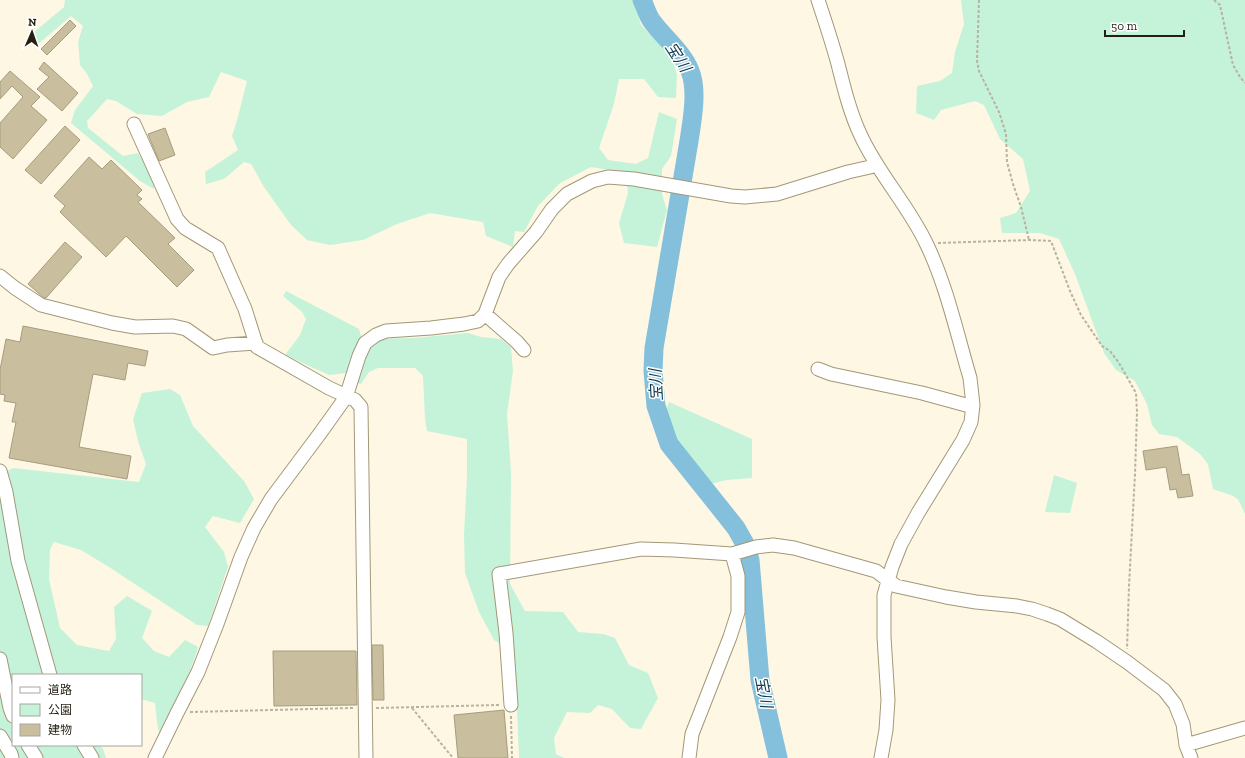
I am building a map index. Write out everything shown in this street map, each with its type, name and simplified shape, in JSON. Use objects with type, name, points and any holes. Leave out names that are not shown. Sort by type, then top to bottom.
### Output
[{"type":"street","points":[[818,0],[831,37],[852,115],[861,137],[876,163],[915,222],[927,245],[942,282],[970,378],[973,405],[971,422],[963,440],[901,544],[884,595],[887,708],[886,730],[881,758]]},
{"type":"street","points":[[134,124],[177,219],[185,228],[218,248],[245,309],[257,347],[346,397],[355,400],[361,407],[366,758]]},
{"type":"street","points":[[155,758],[198,672],[241,557],[254,528],[270,499],[322,432],[346,397],[359,356],[365,343],[376,335],[386,331],[464,324],[478,321],[485,314],[499,277],[508,264],[536,232],[552,209],[567,194],[592,181],[608,177],[634,179],[731,196],[746,197],[777,194],[848,172],[870,167],[876,163]]},
{"type":"street","points":[[0,276],[42,305],[66,312],[135,327],[174,326],[186,330],[213,348],[227,345],[256,343]]},
{"type":"street","points":[[485,314],[524,350]]},
{"type":"street","points":[[818,369],[831,374],[922,393],[966,405],[973,405]]},
{"type":"street","points":[[0,471],[6,492],[18,561],[50,674]]},
{"type":"street","points":[[511,705],[506,633],[499,574],[641,549],[732,554],[756,547],[773,545],[794,548],[876,571],[896,586],[976,602],[1017,606],[1060,619],[1127,662],[1164,690],[1175,704],[1183,724],[1186,745],[1191,758]]},
{"type":"street","points":[[689,758],[692,734],[730,637],[738,612],[738,576],[732,554]]},
{"type":"street","points":[[0,660],[12,713]]},
{"type":"street","points":[[1186,745],[1245,728]]},
{"type":"street","points":[[0,736],[12,758]]},
{"type":"street","points":[[29,746],[36,758]]},
{"type":"street","points":[[85,746],[92,758]]},
{"type":"path","points":[[979,0],[979,71],[999,112],[1006,134],[1008,162],[1030,240]]},
{"type":"path","points":[[1214,0],[1220,5],[1233,65],[1245,82]]},
{"type":"path","points":[[927,245],[933,243],[1030,240],[1051,241],[1081,315],[1102,346],[1110,351],[1119,363],[1136,393],[1137,412],[1135,474],[1129,586],[1127,662]]},
{"type":"path","points":[[177,713],[511,705],[512,758]]},
{"type":"path","points":[[412,707],[453,758]]},
{"type":"green space","points":[[65,0],[633,0],[641,25],[671,55],[677,75],[676,98],[658,97],[644,79],[619,79],[614,104],[599,148],[608,160],[636,164],[648,158],[659,112],[677,119],[671,156],[662,169],[662,194],[667,210],[657,247],[624,243],[619,223],[628,193],[626,173],[591,167],[560,183],[538,206],[524,232],[515,231],[513,247],[486,236],[483,222],[430,213],[397,224],[363,240],[330,245],[307,240],[291,225],[264,187],[251,164],[244,162],[224,179],[206,184],[205,172],[238,150],[232,136],[247,81],[221,72],[209,97],[187,102],[162,116],[137,114],[116,101],[107,99],[87,121],[88,128],[123,156],[138,153],[154,180],[154,189],[140,181],[71,123],[75,110],[93,86],[87,74],[80,65],[78,42],[83,26],[71,16],[37,45],[33,33],[64,7]]},
{"type":"green space","points":[[961,0],[1245,0],[1245,514],[1238,499],[1213,489],[1208,464],[1200,454],[1177,437],[1159,434],[1152,425],[1147,404],[1135,381],[1116,370],[1104,353],[1075,274],[1059,239],[1040,233],[1002,233],[1000,218],[1016,213],[1030,191],[1023,159],[1000,139],[984,105],[975,101],[941,110],[934,120],[916,113],[917,86],[940,81],[952,73],[955,52],[964,24]]},
{"type":"green space","points":[[286,291],[359,329],[362,339],[414,338],[468,333],[481,337],[501,339],[511,347],[513,371],[507,414],[511,472],[510,584],[525,611],[563,612],[578,632],[603,634],[615,638],[629,665],[648,673],[658,698],[641,729],[630,728],[612,709],[598,705],[590,713],[567,712],[554,738],[556,754],[564,758],[519,758],[517,709],[510,649],[494,640],[479,612],[465,573],[464,535],[467,439],[427,431],[423,376],[415,368],[378,368],[369,372],[361,384],[356,383],[355,378],[346,373],[329,375],[285,355],[300,335],[306,319],[302,312],[283,296]]},
{"type":"green space","points":[[170,389],[180,395],[193,426],[244,481],[254,499],[240,523],[213,516],[205,527],[224,552],[228,567],[208,626],[197,625],[81,550],[54,542],[50,550],[49,579],[60,628],[77,645],[109,651],[116,639],[114,607],[127,596],[152,611],[142,638],[154,651],[169,657],[185,640],[198,647],[182,691],[159,733],[155,703],[142,699],[142,674],[12,674],[12,746],[100,746],[103,749],[106,758],[0,758],[0,475],[13,468],[139,482],[146,464],[138,441],[133,419],[142,393]]},
{"type":"green space","points":[[669,402],[752,439],[752,478],[727,480],[710,484],[686,455],[674,436],[666,409]]},
{"type":"green space","points":[[1054,475],[1077,483],[1070,513],[1045,512]]},
{"type":"building","points":[[70,20],[76,26],[47,55],[41,49]]},
{"type":"building","points":[[44,62],[78,93],[62,111],[37,89],[49,77],[39,69]]},
{"type":"building","points":[[10,71],[40,97],[31,106],[47,120],[13,159],[0,147],[0,123],[23,97],[12,86],[0,99],[0,82]]},
{"type":"building","points":[[65,126],[80,140],[41,184],[25,170]]},
{"type":"building","points":[[165,128],[175,155],[159,161],[148,134]]},
{"type":"building","points":[[89,157],[102,169],[111,160],[142,190],[137,195],[142,199],[138,202],[175,238],[168,244],[194,270],[177,287],[126,236],[106,257],[60,212],[65,206],[54,196]]},
{"type":"building","points":[[65,242],[82,257],[46,298],[44,298],[28,284]]},
{"type":"building","points":[[23,326],[148,351],[145,366],[128,363],[125,380],[93,374],[79,447],[131,456],[127,479],[9,458],[16,422],[12,422],[16,403],[4,401],[5,395],[0,394],[0,370],[6,339],[20,342]]},
{"type":"building","points":[[1177,446],[1182,475],[1189,474],[1193,496],[1178,498],[1176,489],[1170,490],[1166,467],[1146,470],[1143,451]]},
{"type":"building","points":[[372,645],[383,645],[384,700],[373,700]]},
{"type":"building","points":[[273,651],[356,651],[357,705],[274,706]]},
{"type":"building","points":[[504,710],[508,758],[458,758],[454,715]]},
{"type":"waterway","name":"宝川","points":[[642,0],[651,20],[687,64],[694,87],[693,115],[654,348],[653,371],[656,406],[669,444],[736,528],[745,544],[750,560],[760,680],[778,758]]}]
